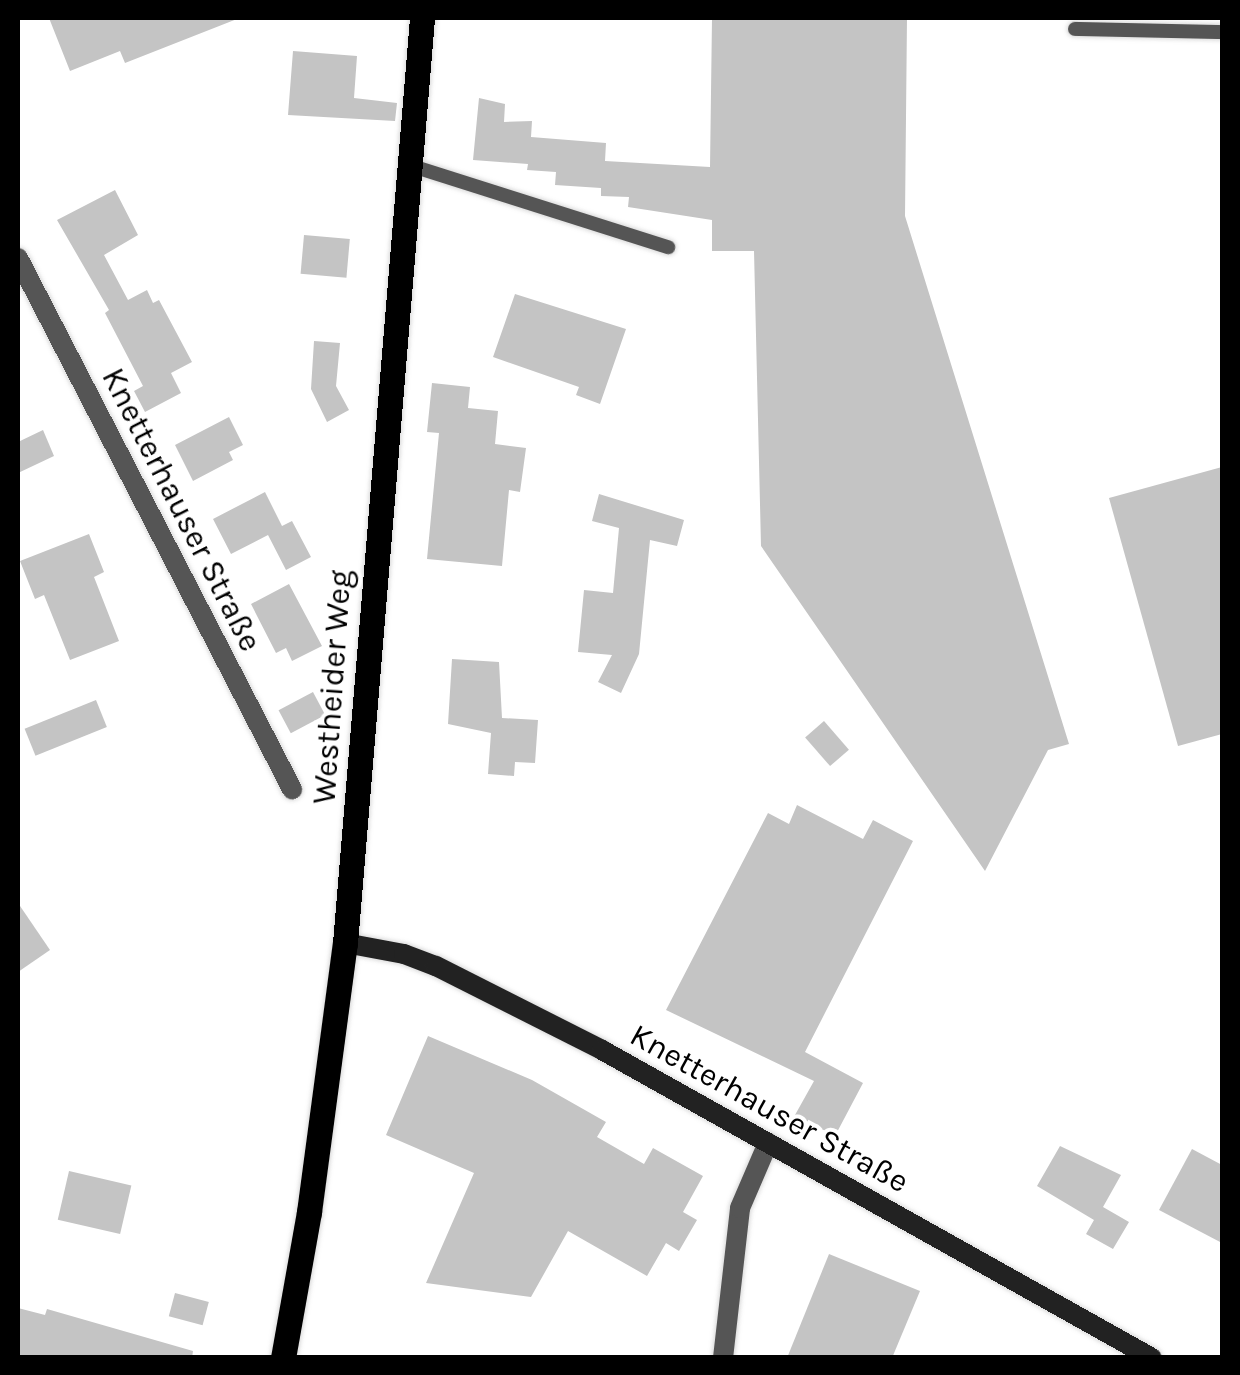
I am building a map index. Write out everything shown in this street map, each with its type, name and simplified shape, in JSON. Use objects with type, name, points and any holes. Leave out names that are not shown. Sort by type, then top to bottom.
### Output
[{"type":"main road","name":"Westheider Weg","points":[[282,1358],[307,1228],[345,943],[422,18]]},
{"type":"street","name":"Knetterhauser Straße","points":[[18,258],[292,789]]},
{"type":"street","name":"Knetterhauser Straße","points":[[345,943],[436,966],[602,1050],[1152,1358]]},
{"type":"street","points":[[723,1358],[740,1208],[768,1143]]},
{"type":"lane","points":[[1074,30],[1222,32]]},
{"type":"lane","points":[[409,166],[668,247]]},
{"type":"building","points":[[49,18],[237,19],[125,63],[120,51],[70,71]]},
{"type":"building","points":[[712,18],[907,18],[905,216],[1069,744],[1048,750],[985,871],[761,546],[754,251],[712,251],[712,220],[628,207],[629,197],[601,196],[601,188],[555,185],[556,172],[527,170],[528,164],[473,160],[479,98],[505,104],[504,122],[532,121],[531,137],[606,143],[605,161],[710,167]]},
{"type":"building","points":[[293,51],[357,56],[354,98],[397,103],[395,121],[288,115]]},
{"type":"building","points":[[115,190],[138,235],[104,255],[128,300],[147,290],[153,303],[159,300],[192,362],[171,373],[181,393],[145,412],[134,391],[143,386],[105,313],[109,310],[57,220]]},
{"type":"building","points":[[304,235],[350,239],[346,278],[301,274]]},
{"type":"building","points":[[515,294],[626,329],[600,404],[576,395],[579,387],[493,357]]},
{"type":"building","points":[[314,341],[340,343],[336,386],[349,410],[327,422],[311,389]]},
{"type":"building","points":[[432,383],[470,387],[468,408],[498,411],[495,444],[526,448],[520,492],[509,490],[502,566],[427,559],[439,433],[427,432]]},
{"type":"building","points":[[229,417],[243,445],[229,452],[233,460],[193,481],[175,445]]},
{"type":"building","points":[[43,430],[54,456],[18,473],[18,442]]},
{"type":"building","points":[[1222,467],[1222,734],[1178,746],[1109,498]]},
{"type":"building","points":[[265,492],[282,526],[292,521],[311,557],[286,570],[268,535],[231,554],[213,519]]},
{"type":"building","points":[[599,494],[684,520],[677,546],[650,540],[639,654],[621,693],[598,682],[612,655],[578,652],[584,590],[613,593],[619,528],[592,521]]},
{"type":"building","points":[[89,534],[104,572],[94,577],[119,641],[70,660],[44,595],[35,599],[20,561]]},
{"type":"building","points":[[289,584],[322,646],[292,661],[286,648],[276,653],[251,604]]},
{"type":"building","points":[[452,659],[499,662],[502,718],[538,720],[535,763],[515,762],[514,776],[488,774],[491,733],[448,724]]},
{"type":"building","points":[[313,692],[325,715],[291,733],[279,710]]},
{"type":"building","points":[[96,700],[107,727],[35,756],[25,729]]},
{"type":"building","points":[[824,721],[849,750],[830,766],[805,737]]},
{"type":"building","points":[[797,805],[863,839],[873,820],[913,841],[805,1052],[863,1083],[835,1136],[795,1115],[814,1081],[666,1010],[768,813],[789,824]]},
{"type":"building","points":[[18,903],[50,950],[18,972]]},
{"type":"building","points":[[428,1036],[532,1080],[606,1122],[597,1137],[644,1164],[653,1148],[703,1176],[683,1212],[697,1220],[679,1251],[666,1243],[647,1276],[568,1231],[531,1297],[426,1283],[474,1173],[386,1135]]},
{"type":"building","points":[[1060,1146],[1121,1175],[1103,1207],[1129,1222],[1113,1249],[1086,1234],[1094,1220],[1037,1186]]},
{"type":"building","points":[[1192,1149],[1222,1165],[1222,1243],[1159,1210]]},
{"type":"building","points":[[69,1171],[131,1185],[120,1234],[58,1220]]},
{"type":"building","points":[[829,1254],[920,1291],[892,1358],[787,1358]]},
{"type":"building","points":[[175,1293],[209,1302],[203,1325],[169,1316]]},
{"type":"building","points":[[18,1308],[45,1315],[47,1309],[193,1351],[192,1358],[18,1358]]}]
